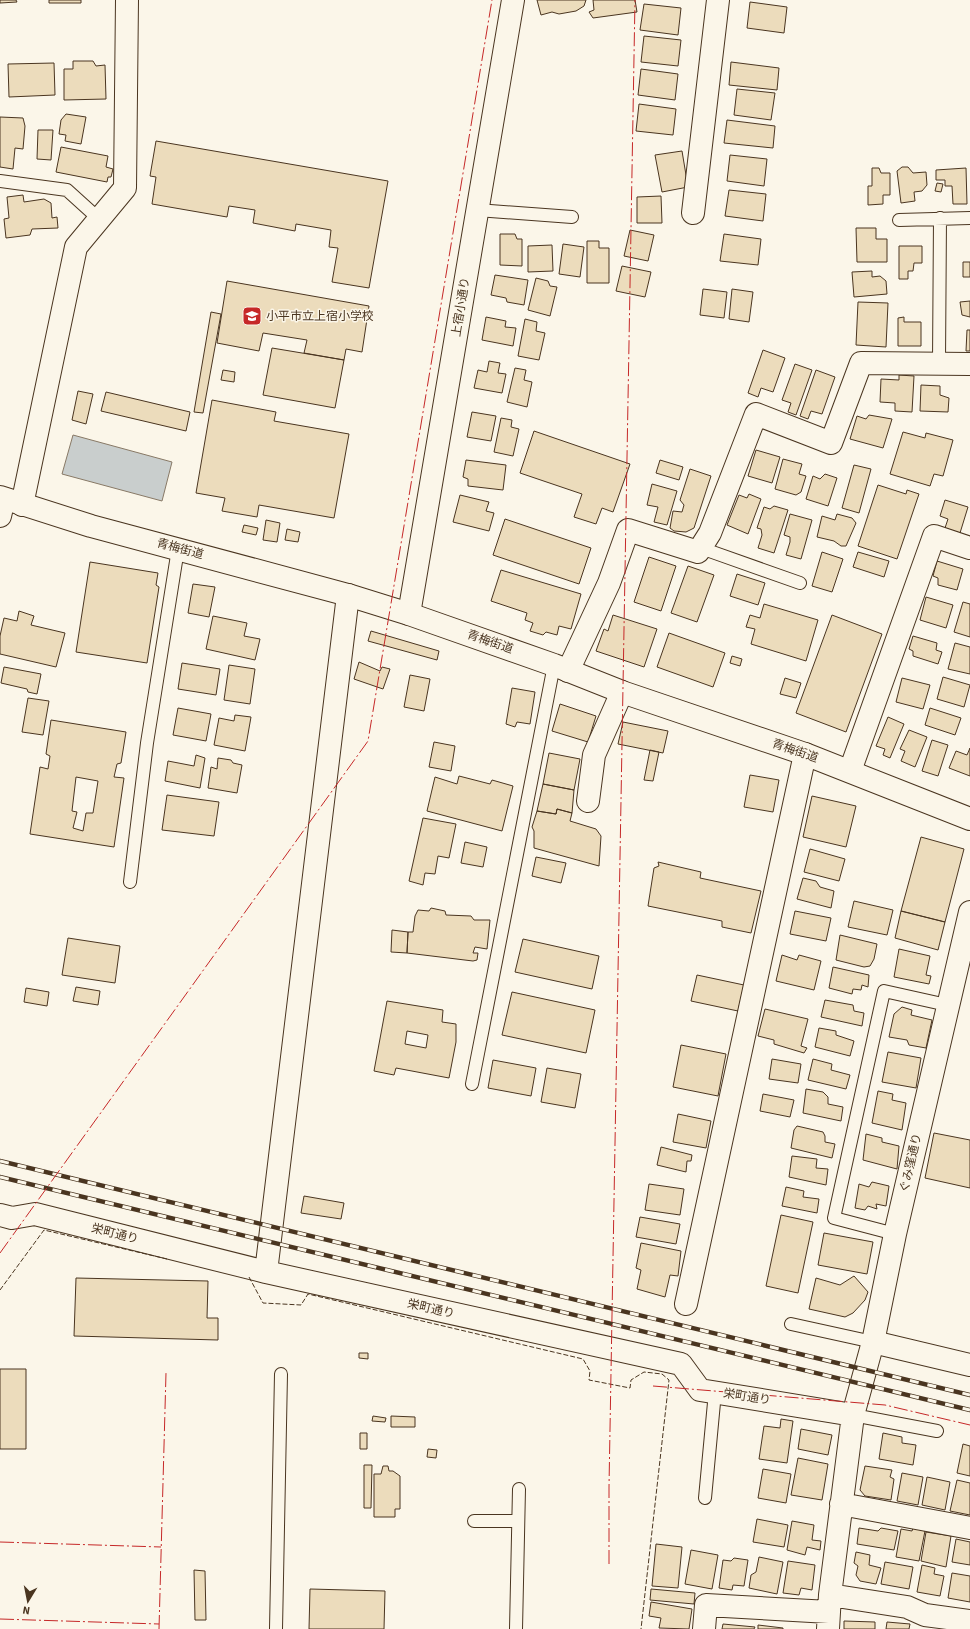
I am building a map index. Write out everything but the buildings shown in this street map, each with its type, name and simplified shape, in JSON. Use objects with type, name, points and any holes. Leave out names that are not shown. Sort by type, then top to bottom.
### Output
[{"type":"street","points":[[6,504],[76,247],[125,188],[127,0]]},
{"type":"street","name":"上宿小通り","points":[[410,614],[512,0]]},
{"type":"street","points":[[693,214],[718,0]]},
{"type":"street","points":[[561,668],[609,583],[628,530],[698,552],[710,533],[756,414],[831,443],[861,363],[939,362],[970,364]]},
{"type":"street","name":"青梅街道","points":[[6,504],[178,548],[348,595],[410,614],[561,668],[622,692],[804,754],[970,819]]},
{"type":"street","points":[[850,771],[934,536],[970,548]]},
{"type":"street","points":[[266,1272],[348,595]]},
{"type":"street","points":[[588,801],[594,755],[622,692]]},
{"type":"street","points":[[686,1304],[804,754]]},
{"type":"street","name":"ぐみ窪通り","points":[[829,1612],[852,1415],[873,1342],[895,1234],[947,1005],[970,912]]},
{"type":"street","name":"栄町通り","points":[[4,1223],[35,1214],[266,1272],[681,1364],[700,1390],[852,1415]]},
{"type":"street","points":[[873,1342],[970,1365]]},
{"type":"street","points":[[841,1504],[970,1528]]},
{"type":"street","points":[[704,1629],[706,1605],[829,1612],[907,1607],[925,1622],[970,1620]]},
{"type":"lane","points":[[0,181],[67,190],[99,219]]},
{"type":"lane","points":[[477,210],[572,217]]},
{"type":"lane","points":[[939,362],[940,218]]},
{"type":"lane","points":[[899,220],[970,218]]},
{"type":"lane","points":[[130,882],[147,743],[178,548]]},
{"type":"lane","points":[[701,548],[800,583]]},
{"type":"lane","points":[[472,1084],[561,668]]},
{"type":"lane","points":[[895,1234],[834,1218],[884,991],[947,1005]]},
{"type":"lane","points":[[791,1324],[873,1342]]},
{"type":"lane","points":[[276,1629],[281,1374]]},
{"type":"lane","points":[[705,1498],[715,1392]]},
{"type":"lane","points":[[852,1415],[937,1431]]},
{"type":"lane","points":[[516,1629],[519,1489]]},
{"type":"lane","points":[[474,1521],[518,1521]]},
{"type":"shaded area","points":[[73,435],[172,462],[162,501],[62,474]]},
{"type":"railway","points":[[0,1161],[970,1395]]},
{"type":"railway","points":[[0,1177],[970,1410]]},
{"type":"fence","points":[[0,1290],[44,1230],[167,1259]]},
{"type":"fence","points":[[249,1277],[263,1303],[301,1305],[308,1294],[583,1359],[590,1371],[589,1380],[630,1388],[631,1380],[644,1372],[662,1374],[669,1380],[641,1629]]},
{"type":"power","points":[[0,1253],[368,741],[492,0]]},
{"type":"power","points":[[609,1564],[609,1487],[635,0]]},
{"type":"power","points":[[159,1629],[166,1373]]},
{"type":"power","points":[[653,1386],[885,1405],[970,1425]]},
{"type":"power","points":[[0,1542],[161,1547]]},
{"type":"power","points":[[0,1619],[159,1624]]},
{"type":"place","name":"小平市立上宿小学校","points":[[252,316]]}]
